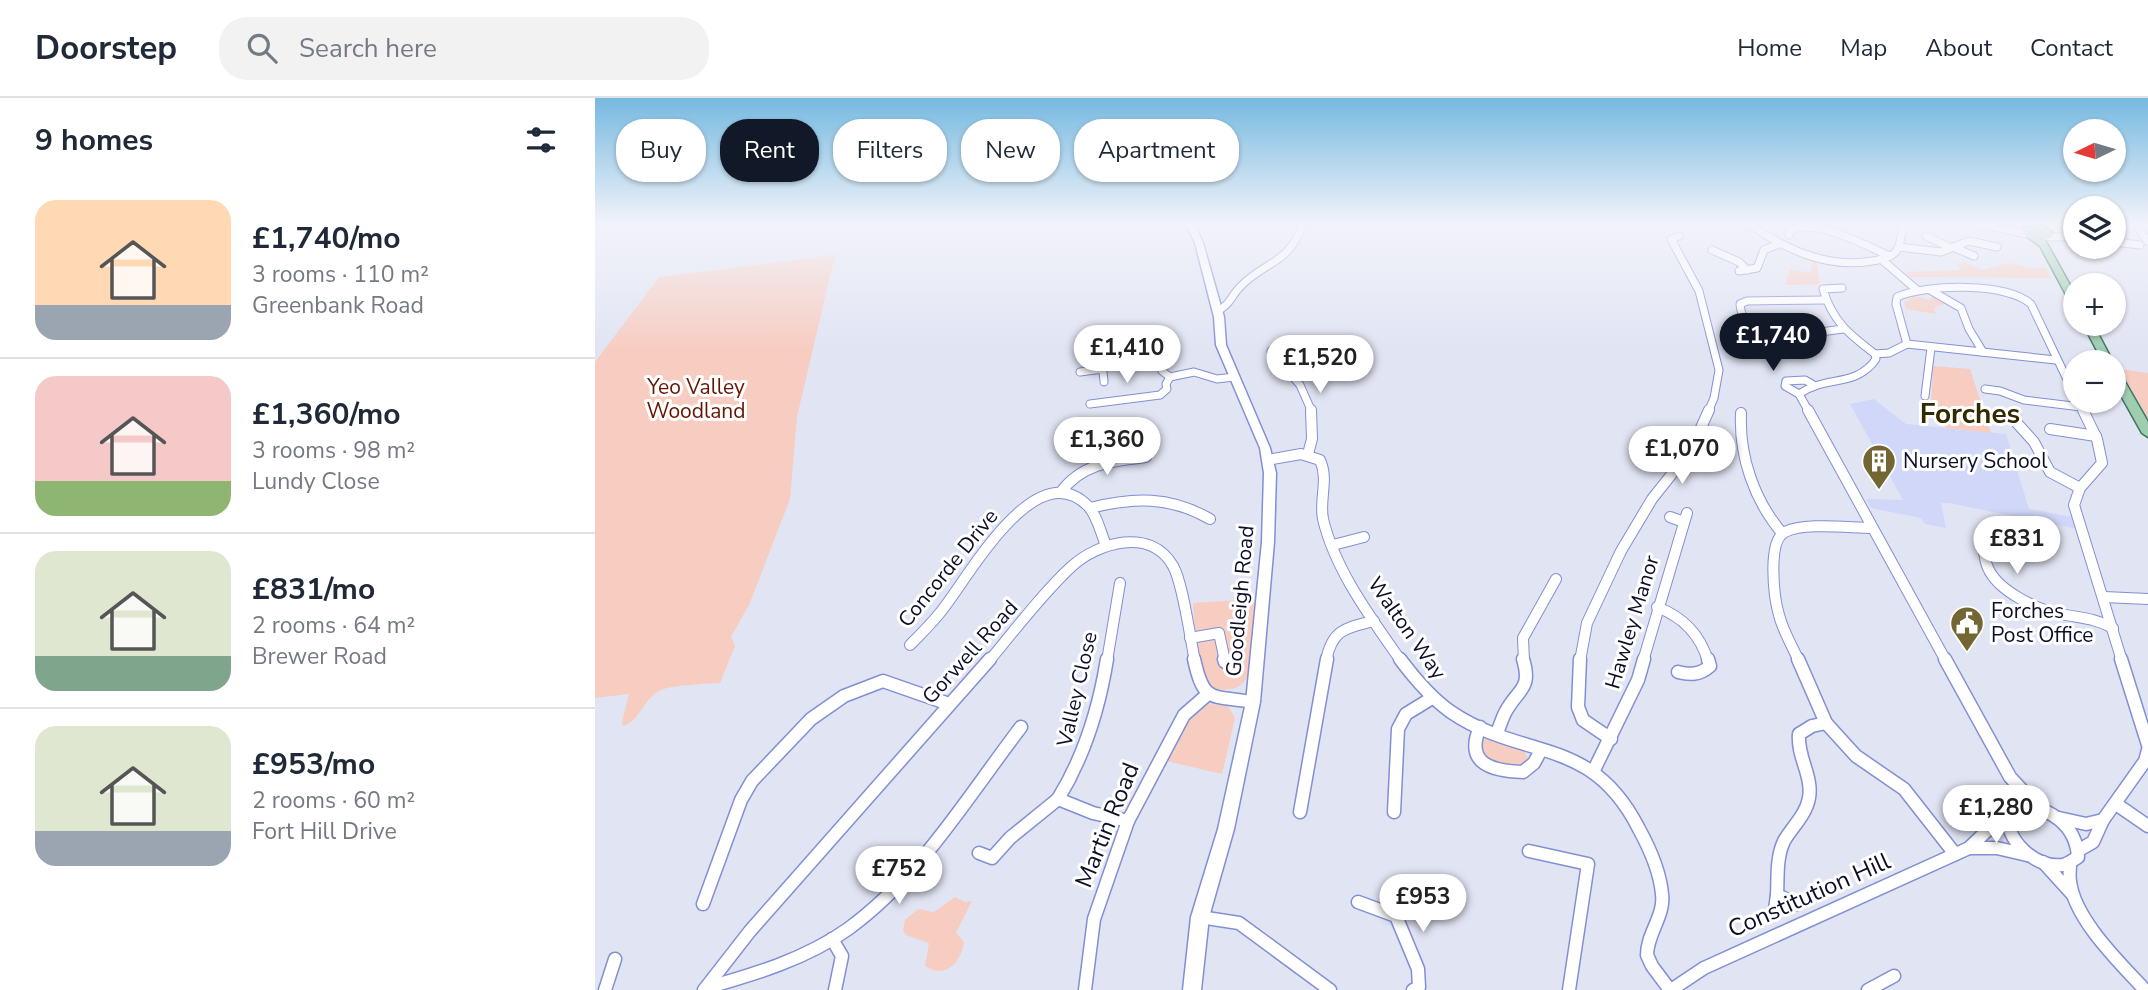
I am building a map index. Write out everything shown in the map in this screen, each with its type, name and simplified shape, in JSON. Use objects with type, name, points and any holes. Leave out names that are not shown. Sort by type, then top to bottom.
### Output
[{"type":"main road","points":[[2126,394],[2148,433]]},
{"type":"street","name":"Goodleigh Road","points":[[1192,990],[1200,917],[1226,829],[1252,702],[1268,534],[1270,473],[1265,447],[1221,345],[1217,311],[1205,266]]},
{"type":"street","points":[[1217,311],[1226,308],[1244,285],[1273,266]]},
{"type":"street","points":[[1611,739],[1583,720],[1578,707],[1580,655],[1587,623],[1621,551],[1652,499],[1691,450],[1714,398],[1719,370],[1699,291],[1685,266]]},
{"type":"street","points":[[1741,266],[1743,270],[1758,266]]},
{"type":"street","points":[[1889,266],[1917,290]]},
{"type":"street","points":[[1842,288],[1823,289],[1826,300],[1843,330],[1875,354],[1889,353],[1907,344],[2056,360]]},
{"type":"street","points":[[1907,344],[1896,304],[1897,297],[1917,290],[1998,290],[2022,296],[2031,304],[2063,373]]},
{"type":"street","points":[[1930,290],[1961,308],[1983,352]]},
{"type":"street","points":[[1826,300],[1742,302],[1740,311],[1743,319],[1759,335],[1789,337],[1843,330]]},
{"type":"street","points":[[1750,346],[1759,335]]},
{"type":"street","points":[[1104,382],[1105,361],[1118,349],[1145,343],[1153,346],[1162,371],[1170,377]]},
{"type":"street","points":[[1925,396],[1931,348]]},
{"type":"street","points":[[1267,460],[1308,454],[1314,440],[1315,423],[1294,372],[1271,351]]},
{"type":"street","points":[[1799,394],[1812,384],[1862,375],[1873,366],[1875,354]]},
{"type":"street","points":[[1080,372],[1103,369]]},
{"type":"street","points":[[1090,404],[1123,404],[1160,395],[1167,389],[1166,384],[1170,377],[1194,372],[1216,379],[1234,377]]},
{"type":"street","points":[[1812,384],[1805,380],[1786,381],[1785,386],[1799,394],[2010,777],[2038,807]]},
{"type":"street","points":[[1985,388],[2024,400],[2063,402]]},
{"type":"street","points":[[1741,413],[1738,431],[1741,448],[1767,516],[1782,533]]},
{"type":"street","points":[[2015,413],[2016,422],[2034,442],[2050,472],[2080,488]]},
{"type":"street","points":[[2079,850],[2093,842],[2103,820],[2145,761],[2148,747],[2105,597],[2074,505],[2080,488],[2102,463],[2096,436],[2084,413]]},
{"type":"street","points":[[2050,429],[2096,436]]},
{"type":"street","name":"Walton Way","points":[[1308,454],[1320,460],[1324,466],[1323,516],[1333,545],[1374,621],[1432,698],[1481,727],[1594,770]]},
{"type":"street","points":[[1106,545],[1090,508],[1061,492],[1066,483],[1082,470],[1100,463],[1146,457]]},
{"type":"street","name":"Concorde Drive","points":[[910,645],[940,612],[995,536],[1038,497],[1061,492]]},
{"type":"street","points":[[1090,508],[1126,500],[1161,499],[1191,507],[1210,519]]},
{"type":"street","name":"Hawley Manor","points":[[1594,770],[1638,680],[1657,607],[1686,517],[1670,517]]},
{"type":"street","points":[[1872,528],[1795,528],[1782,533],[1777,539],[1773,570],[1779,616],[1826,723],[1856,756],[1904,789],[1955,854]]},
{"type":"street","points":[[1333,545],[1364,537]]},
{"type":"street","points":[[1983,541],[1988,569],[2014,593],[2049,612],[2093,616],[2113,628]]},
{"type":"street","name":"Gorwell Road","points":[[705,989],[750,931],[1071,567],[1086,554],[1106,545],[1122,542],[1150,544],[1170,557],[1200,685],[1208,694]]},
{"type":"street","points":[[1497,733],[1507,709],[1523,691],[1528,674],[1522,654],[1523,638],[1556,579]]},
{"type":"street","name":"Valley Close","points":[[979,853],[992,858],[997,856],[1010,838],[1058,799],[1079,765],[1091,732],[1120,583]]},
{"type":"street","points":[[2105,597],[2148,600]]},
{"type":"street","points":[[1657,607],[1675,613],[1685,621],[1699,638],[1707,656],[1710,667],[1705,671],[1693,674],[1678,672]]},
{"type":"street","points":[[2093,616],[2108,610]]},
{"type":"street","points":[[1300,812],[1329,645],[1342,629],[1374,621]]},
{"type":"street","points":[[1190,639],[1219,633],[1225,662]]},
{"type":"street","points":[[703,904],[741,800],[752,781],[811,719],[844,696],[883,681],[949,704]]},
{"type":"street","points":[[1208,694],[1252,702]]},
{"type":"street","name":"Martin Road","points":[[1085,990],[1094,919],[1128,821],[1184,716],[1208,694]]},
{"type":"street","points":[[1394,812],[1398,729],[1406,714],[1432,698]]},
{"type":"street","points":[[1797,904],[1776,902],[1782,846],[1808,802],[1810,786],[1799,751],[1799,734],[1812,726],[1826,723]]},
{"type":"street","points":[[705,989],[762,972],[832,939],[879,903],[921,858],[1021,727]]},
{"type":"street","points":[[1481,727],[1474,737],[1474,752],[1484,764],[1504,772],[1523,772],[1541,750]]},
{"type":"street","points":[[1594,770],[1619,794],[1637,821],[1659,881],[1663,906],[1647,951],[1651,964],[1671,990]]},
{"type":"street","points":[[2010,777],[2013,793],[2009,812],[2010,834],[2076,898]]},
{"type":"street","points":[[1058,799],[1093,813],[1128,821]]},
{"type":"street","points":[[2116,804],[2148,826]]},
{"type":"street","points":[[2009,812],[2025,805],[2086,824],[2103,820]]},
{"type":"street","name":"Constitution Hill","points":[[1671,990],[1704,968],[1969,848],[2009,812]]},
{"type":"street","points":[[2058,817],[2075,836],[2079,850],[2078,857],[2070,864],[2070,881],[2076,898],[2107,948],[2145,990]]},
{"type":"street","name":"Constitution Hill","points":[[1969,848],[1997,848],[2058,866],[2070,864]]},
{"type":"street","points":[[1529,852],[1588,864],[1569,990]]},
{"type":"street","points":[[1358,902],[1397,916],[1418,969],[1419,987],[1413,990]]},
{"type":"street","points":[[1200,917],[1239,923],[1331,990]]},
{"type":"street","points":[[832,939],[842,956],[835,990]]},
{"type":"street","points":[[605,990],[615,959]]},
{"type":"street","points":[[1868,990],[1894,976]]},
{"type":"shaded area","points":[[1874,399],[1906,424],[2006,434],[2029,509],[2072,517],[2077,529],[1949,503],[1941,503],[1946,528],[1925,524],[1921,518],[1871,508],[1866,499],[1903,500],[1850,404]]},
{"type":"green space","name":"Yeo Valley Woodland","points":[[750,266],[833,266],[797,417],[790,499],[749,605],[731,637],[735,646],[720,683],[679,686],[659,691],[634,720],[623,726],[629,694],[595,698],[595,362],[659,277]]},
{"type":"green space","points":[[1812,266],[1817,266],[1820,284],[1785,285],[1790,269],[1810,273]]},
{"type":"green space","points":[[1959,266],[1973,266],[1982,270],[2000,266],[2022,266],[2046,268],[2051,278],[1910,277],[1906,272],[1961,270]]},
{"type":"green space","points":[[1914,296],[1930,300],[1932,296],[1947,303],[1934,308],[1936,314],[1906,309],[1904,303]]},
{"type":"green space","points":[[1933,366],[1970,369],[1984,412],[1996,415],[1997,420],[1986,419],[1991,433],[1946,428],[1937,404],[1931,403]]},
{"type":"green space","points":[[2126,370],[2148,373],[2148,419],[2126,380]]},
{"type":"green space","points":[[1255,599],[1247,677],[1235,688],[1219,689],[1209,686],[1198,646],[1193,603]]},
{"type":"green space","points":[[1208,704],[1228,706],[1235,718],[1222,774],[1162,760],[1187,722]]},
{"type":"green space","points":[[1484,736],[1517,746],[1528,761],[1522,768],[1488,762],[1477,741]]},
{"type":"green space","points":[[955,897],[965,902],[972,901],[956,933],[964,942],[960,956],[946,970],[933,970],[925,966],[929,943],[906,935],[903,930],[905,920],[918,909],[934,912]]},
{"type":"place","name":"Nursery School","points":[[1879,491]]},
{"type":"place","name":"Forches Post Office","points":[[1967,653]]},
{"type":"district","name":"Forches","points":[[1970,414]]}]
